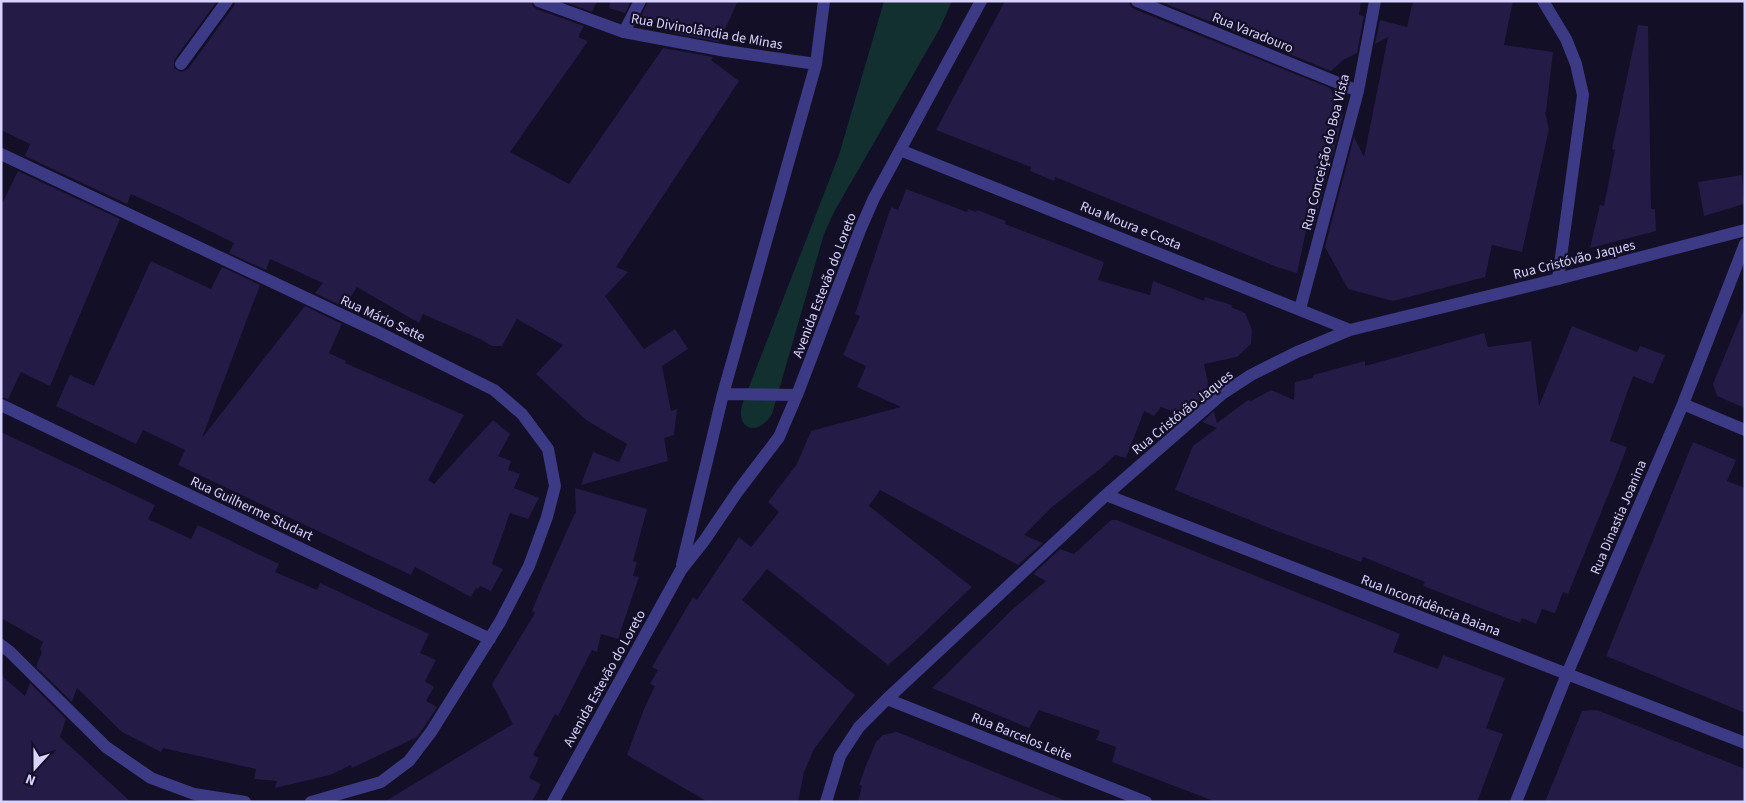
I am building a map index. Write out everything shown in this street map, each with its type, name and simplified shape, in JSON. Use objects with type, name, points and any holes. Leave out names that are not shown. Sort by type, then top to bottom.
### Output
[{"type":"street","points":[[181,64],[227,1]]},
{"type":"street","name":"Rua Divinolândia de Minas","points":[[539,1],[624,32],[726,51],[816,64]]},
{"type":"street","points":[[624,32],[640,1]]},
{"type":"street","name":"Avenida Estevão do Loreto","points":[[681,570],[723,394],[816,64],[824,1]]},
{"type":"street","name":"Avenida Estevão do Loreto","points":[[553,802],[681,570],[779,437],[874,198],[981,1]]},
{"type":"street","name":"Rua Varadouro","points":[[1137,1],[1358,91]]},
{"type":"street","name":"Rua Conceição do Boa Vista","points":[[1300,308],[1358,91],[1375,1]]},
{"type":"street","points":[[1543,1],[1566,39],[1576,64],[1582,95],[1558,279]]},
{"type":"street","name":"Rua Moura e Costa","points":[[900,150],[1300,308],[1350,330]]},
{"type":"street","name":"Rua Mário Sette","points":[[1,154],[494,390],[522,414],[548,449],[555,486],[547,518],[528,566],[500,622],[431,732],[409,760],[381,782],[311,802]]},
{"type":"street","name":"Rua Cristóvão Jaques","points":[[826,802],[840,756],[859,727],[1106,495],[1222,394],[1251,375],[1297,352],[1350,330],[1558,279],[1745,230]]},
{"type":"street","name":"Rua Dinastia Joanina","points":[[1516,802],[1567,674],[1683,404],[1745,244]]},
{"type":"street","points":[[723,394],[797,394]]},
{"type":"street","points":[[1683,404],[1745,430]]},
{"type":"street","name":"Rua Guilherme Studart","points":[[1,405],[490,639]]},
{"type":"street","name":"Rua Inconfidência Baiana","points":[[1106,495],[1745,744]]},
{"type":"street","points":[[1,645],[106,747],[151,778],[194,794],[245,802]]},
{"type":"street","name":"Rua Barcelos Leite","points":[[887,699],[1146,802]]},
{"type":"green space","points":[[884,1],[952,1],[940,28],[834,212],[824,234],[772,414],[761,426],[750,428],[742,420],[742,405],[839,155]]},
{"type":"building","points":[[1,1],[217,1],[174,60],[174,68],[181,72],[188,69],[234,6],[235,1],[531,1],[536,9],[584,26],[578,37],[588,41],[510,152],[569,184],[663,48],[713,57],[711,60],[739,81],[616,267],[628,272],[605,296],[644,349],[675,329],[688,349],[662,366],[671,411],[677,409],[674,435],[664,438],[668,461],[581,485],[593,452],[619,462],[627,444],[586,420],[536,374],[563,345],[517,319],[502,346],[492,346],[423,314],[419,323],[357,287],[344,307],[315,293],[323,283],[270,259],[266,270],[229,253],[234,243],[173,213],[131,194],[127,204],[25,156],[30,144],[1,130]]},
{"type":"building","points":[[563,1],[597,1],[592,12]]},
{"type":"building","points":[[610,1],[631,1],[625,13],[609,8]]},
{"type":"building","points":[[648,1],[738,1],[719,42],[673,33],[677,28],[641,17]]},
{"type":"building","points":[[1005,1],[1129,1],[1130,6],[1134,9],[1330,88],[1343,115],[1314,226],[1309,217],[1297,273],[1277,267],[1055,177],[1054,181],[1030,171],[1031,167],[936,130]]},
{"type":"building","points":[[1159,1],[1361,1],[1359,15],[1364,16],[1357,53],[1343,60],[1331,71]]},
{"type":"building","points":[[1413,1],[1513,1],[1504,45],[1553,52],[1545,112],[1549,129],[1522,252],[1492,245],[1485,277],[1393,301],[1348,289],[1325,247],[1354,137],[1364,157],[1388,37],[1375,44],[1380,20],[1407,27]]},
{"type":"building","points":[[1638,25],[1648,26],[1651,209],[1655,209],[1656,231],[1590,248],[1600,205],[1604,206],[1615,150],[1612,149]]},
{"type":"building","points":[[18,171],[120,219],[50,386],[21,372],[8,399],[1,397],[1,206]]},
{"type":"building","points":[[1742,175],[1744,204],[1704,216],[1698,182]]},
{"type":"building","points":[[906,189],[967,212],[968,209],[976,212],[977,210],[1006,221],[1005,224],[1104,262],[1098,280],[1150,295],[1153,281],[1204,301],[1205,297],[1232,305],[1231,307],[1245,313],[1252,330],[1251,344],[1237,357],[1204,364],[1210,393],[1185,416],[1161,407],[1154,416],[1144,411],[1126,458],[1115,455],[1052,507],[1024,535],[1043,543],[1018,565],[880,490],[869,506],[972,587],[888,665],[767,569],[742,600],[855,695],[814,749],[804,772],[798,802],[708,802],[627,755],[644,709],[655,686],[650,684],[658,670],[652,667],[693,597],[697,600],[739,537],[751,547],[779,512],[768,502],[797,464],[811,431],[901,407],[857,387],[866,366],[843,355],[860,316],[855,314],[891,207],[898,210]]},
{"type":"building","points":[[151,261],[211,289],[222,267],[260,285],[202,438],[305,306],[342,324],[329,353],[346,361],[345,363],[464,415],[428,480],[434,484],[493,420],[510,434],[498,456],[511,461],[508,470],[520,474],[514,488],[539,498],[528,519],[510,513],[492,564],[503,569],[491,591],[480,586],[478,589],[476,588],[471,597],[415,567],[411,575],[178,465],[185,450],[143,430],[136,444],[56,406],[70,375],[94,386]]},
{"type":"building","points":[[1744,309],[1745,408],[1717,396],[1713,384]]},
{"type":"building","points":[[1572,326],[1637,352],[1640,346],[1665,355],[1653,384],[1633,376],[1610,441],[1627,447],[1619,468],[1568,594],[1563,592],[1555,613],[1542,609],[1536,624],[1522,618],[1520,623],[1423,586],[1425,582],[1363,557],[1361,562],[1175,490],[1193,446],[1217,428],[1202,422],[1214,411],[1217,423],[1248,400],[1251,401],[1271,390],[1294,400],[1295,382],[1313,378],[1313,375],[1365,361],[1365,366],[1484,333],[1488,347],[1531,341],[1539,406]]},
{"type":"building","points":[[1,432],[155,505],[148,519],[191,539],[198,525],[279,564],[275,572],[317,590],[320,583],[429,634],[420,653],[436,660],[425,681],[434,687],[426,701],[437,707],[417,737],[352,768],[351,765],[330,775],[275,788],[277,781],[254,779],[256,769],[163,748],[161,752],[122,732],[77,688],[72,702],[36,667],[42,652],[40,649],[43,642],[1,618]]},
{"type":"building","points":[[1693,442],[1736,460],[1727,481],[1745,488],[1745,713],[1606,656]]},
{"type":"building","points":[[575,488],[647,509],[633,561],[637,562],[633,576],[639,577],[618,639],[601,634],[597,652],[592,650],[558,716],[555,714],[533,755],[539,758],[529,778],[541,784],[532,802],[384,802],[513,724],[492,684],[535,613],[532,611],[541,589],[576,514]]},
{"type":"building","points":[[1111,520],[1117,520],[1400,634],[1393,652],[1438,669],[1443,655],[1505,678],[1486,728],[1503,734],[1477,802],[1216,802],[1112,762],[1116,747],[1096,740],[1100,731],[1039,710],[1029,728],[932,688],[1014,608],[1046,581],[1033,574],[1060,549],[1074,554]]},
{"type":"building","points":[[1,675],[25,696],[30,683],[66,719],[60,737],[131,802],[1,802]]},
{"type":"building","points":[[1597,710],[1745,769],[1745,802],[1545,802],[1582,711]]},
{"type":"building","points":[[897,732],[1066,802],[858,802],[862,786],[859,785],[876,742],[883,735]]}]
